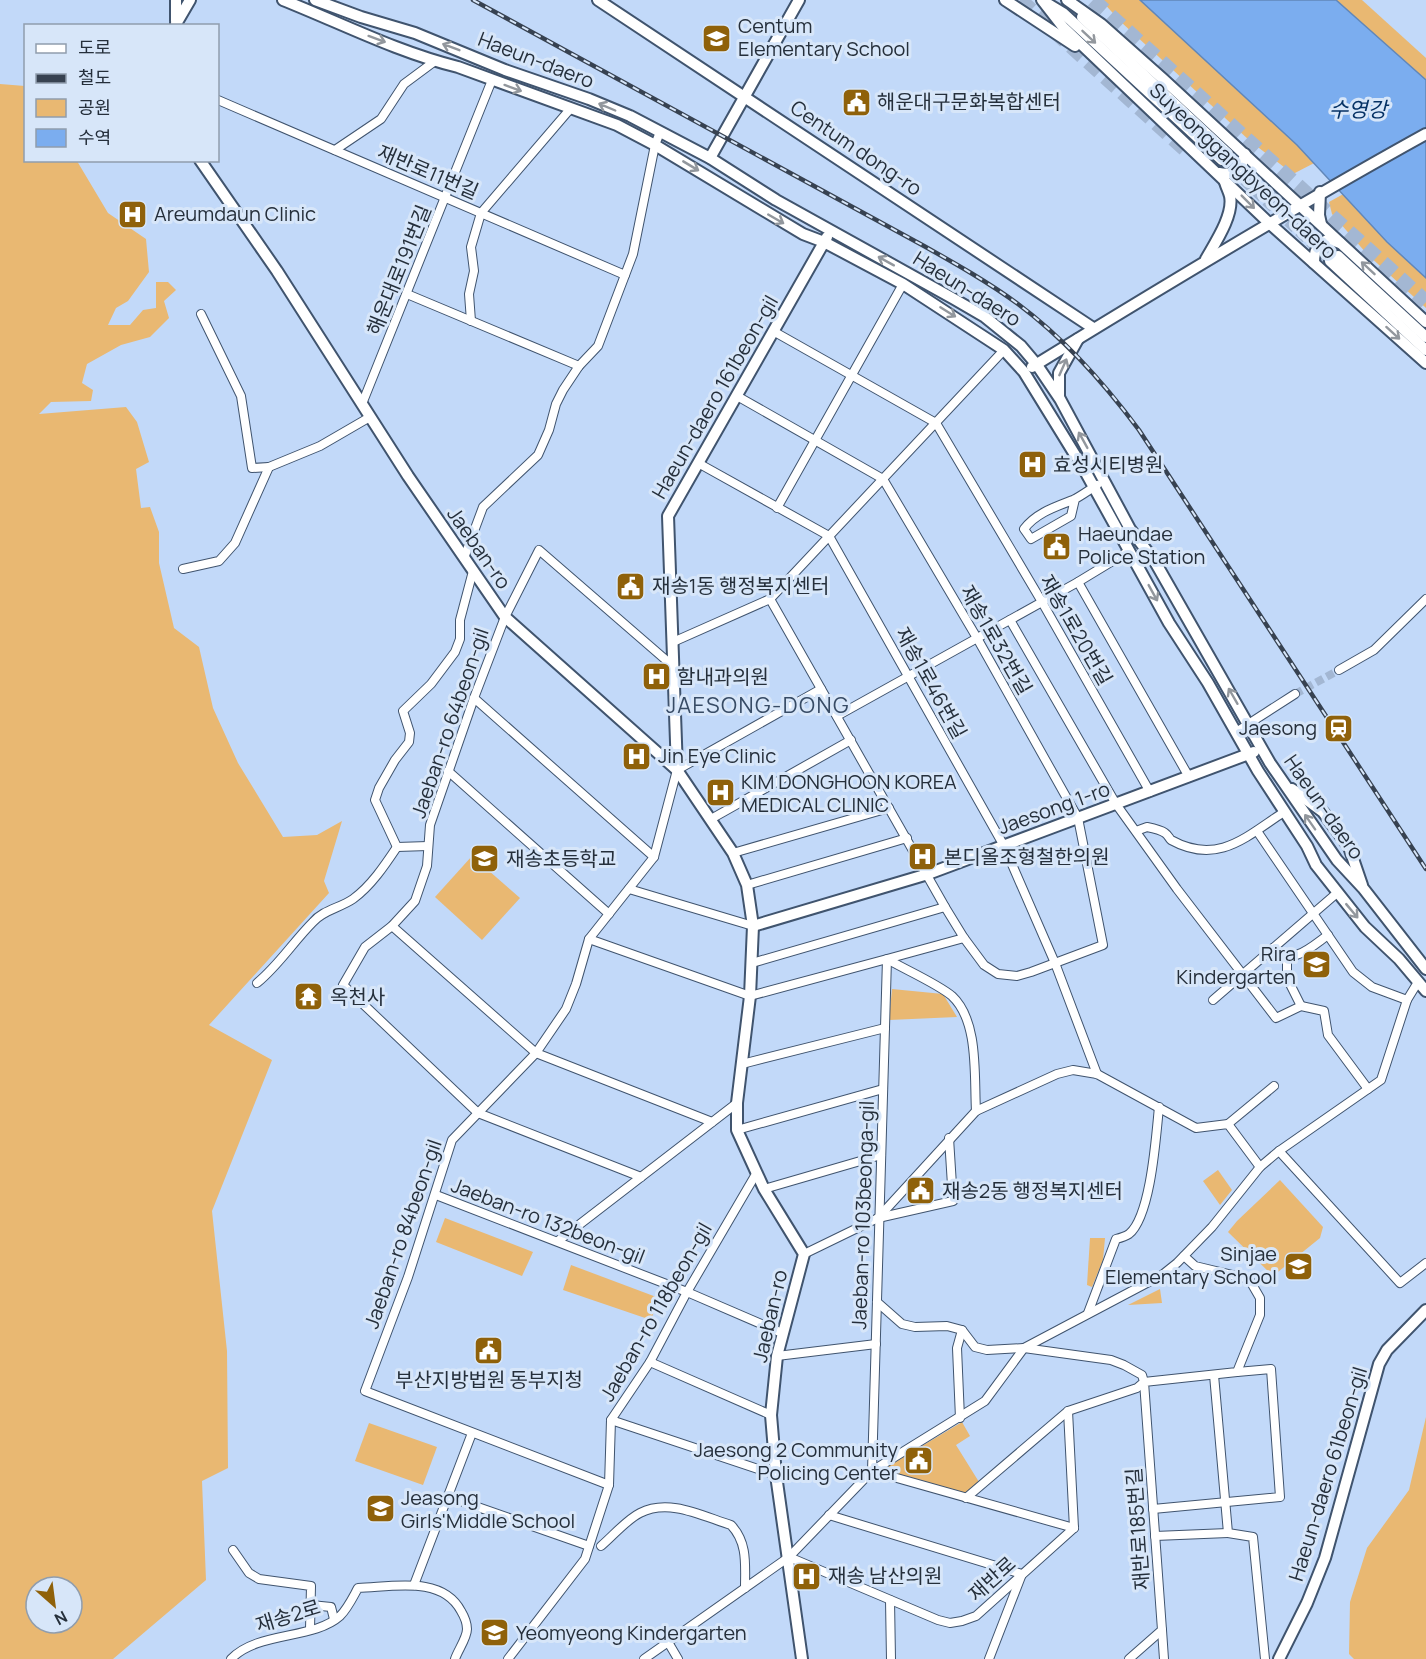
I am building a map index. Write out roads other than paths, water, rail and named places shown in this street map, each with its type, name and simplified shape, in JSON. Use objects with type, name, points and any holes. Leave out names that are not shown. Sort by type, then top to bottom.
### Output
[{"type":"main road","points":[[175,24],[176,0]]},
{"type":"main road","points":[[175,24],[182,0]]},
{"type":"main road","points":[[176,24],[190,0]]},
{"type":"main road","name":"Haeun-daero","points":[[283,0],[347,28],[435,61],[458,67],[617,125],[655,145],[792,228],[824,242],[903,284],[1004,350],[1024,372],[1093,487],[1169,623],[1208,683],[1284,813],[1307,846],[1316,865],[1365,927],[1399,959],[1426,991]]},
{"type":"main road","name":"Haeun-daero","points":[[315,0],[361,17],[416,33],[505,70],[630,116],[710,158],[776,200],[985,317],[1021,346],[1060,399],[1130,529],[1154,560],[1283,783],[1337,860],[1363,888],[1426,969]]},
{"type":"main road","name":"Centum dong-ro","points":[[598,0],[1093,328]]},
{"type":"main road","points":[[710,158],[799,0]]},
{"type":"main road","points":[[1005,0],[1098,60]]},
{"type":"main road","points":[[1043,0],[1063,13],[1225,157],[1065,0]]},
{"type":"main road","name":"Suyeonggangbyeon-daero","points":[[1043,0],[1063,27],[1269,223],[1426,363]]},
{"type":"main road","name":"Suyeonggangbyeon-daero","points":[[1065,0],[1110,31],[1426,322]]},
{"type":"main road","points":[[1024,372],[1320,192],[1426,134]]},
{"type":"main road","points":[[1204,262],[1219,238],[1231,197],[1221,175],[1238,171],[1243,164],[1245,154]]},
{"type":"main road","name":"Jaeban-ro","points":[[201,162],[278,271],[408,476],[505,617],[677,770],[733,853],[747,885],[753,926],[752,963],[737,1103],[737,1130],[764,1189],[804,1254],[777,1356],[771,1415],[776,1475],[802,1659]]},
{"type":"main road","points":[[1320,192],[1321,224]]},
{"type":"main road","name":"Haeun-daero 161beon-gil","points":[[677,770],[668,516],[831,230]]},
{"type":"main road","points":[[1314,263],[1314,252],[1320,244],[1329,239],[1341,243]]},
{"type":"main road","points":[[1426,337],[1334,258],[1426,350]]},
{"type":"main road","points":[[1060,399],[1059,373],[1079,337]]},
{"type":"main road","name":"Jaesong 1-ro","points":[[753,926],[928,874],[1262,748]]},
{"type":"main road","points":[[1283,783],[1323,812],[1336,829],[1349,847],[1363,888]]},
{"type":"main road","name":"Haeun-daero 61beon-gil","points":[[1279,1659],[1307,1603],[1324,1558],[1379,1364],[1387,1350],[1426,1310]]},
{"type":"street","points":[[335,150],[381,119],[404,84],[435,61]]},
{"type":"street","name":"해운대로191번길","points":[[362,404],[492,80]]},
{"type":"street","name":"재반로11번길","points":[[219,100],[625,276]]},
{"type":"street","points":[[471,321],[469,294],[474,271],[471,247],[481,213],[571,108]]},
{"type":"street","points":[[464,558],[483,507],[538,454],[549,430],[556,404],[579,366],[598,346],[633,254],[655,145],[660,132]]},
{"type":"street","points":[[777,508],[903,284]]},
{"type":"street","points":[[407,294],[579,366]]},
{"type":"street","points":[[201,314],[241,396],[252,468],[269,467],[320,446],[370,417]]},
{"type":"street","points":[[773,331],[936,423]]},
{"type":"street","points":[[672,642],[770,599],[1004,350]]},
{"type":"street","points":[[737,396],[883,479]]},
{"type":"street","name":"재송1로20번길","points":[[936,423],[1150,792]]},
{"type":"street","points":[[698,463],[829,536]]},
{"type":"street","points":[[183,568],[219,561],[235,543],[269,467]]},
{"type":"street","name":"재송1로32번길","points":[[883,479],[977,638],[1078,818],[1103,945],[1055,963]]},
{"type":"street","points":[[1075,499],[1071,516],[1031,539],[1024,529],[1030,520],[1057,505],[1075,499],[1104,482]]},
{"type":"street","name":"재송1로46번길","points":[[829,536],[1004,846],[1055,963],[1097,1074]]},
{"type":"street","name":"Jaeban-ro 64beon-gil","points":[[478,1113],[343,985],[365,947],[392,926],[415,901],[427,866],[430,825],[448,771],[505,617],[539,550],[674,668]]},
{"type":"street","points":[[837,716],[1042,603],[1129,551]]},
{"type":"street","points":[[397,847],[375,800],[378,788],[409,742],[410,733],[403,711],[430,684],[455,652],[460,639],[460,620],[473,571]]},
{"type":"street","points":[[1078,582],[1189,777]]},
{"type":"street","points":[[770,599],[945,907],[984,965],[998,974],[1017,976],[1055,963]]},
{"type":"street","points":[[1339,670],[1374,650],[1426,599]]},
{"type":"street","points":[[1010,620],[1116,804],[1242,975],[1276,1018],[1301,1006],[1324,1011],[1328,1035],[1368,1089]]},
{"type":"street","points":[[677,770],[821,689]]},
{"type":"street","points":[[1236,732],[1295,694]]},
{"type":"street","points":[[474,698],[654,857]]},
{"type":"street","points":[[711,819],[851,740]]},
{"type":"street","name":"Jaeban-ro 84beon-gil","points":[[472,1433],[365,1391],[408,1277],[452,1140],[536,1053],[566,1010],[589,939],[654,857],[677,770]]},
{"type":"street","points":[[448,771],[609,914]]},
{"type":"street","points":[[733,853],[890,808]]},
{"type":"street","points":[[1136,831],[1147,827],[1165,833],[1169,839],[1196,849],[1214,850],[1238,843],[1284,813]]},
{"type":"street","points":[[1257,831],[1353,972],[1372,987],[1407,1000]]},
{"type":"street","points":[[747,885],[907,838]]},
{"type":"street","points":[[397,847],[428,846]]},
{"type":"street","points":[[256,983],[270,972],[314,921],[325,912],[353,899],[371,881],[397,847]]},
{"type":"street","points":[[629,889],[753,926]]},
{"type":"street","points":[[1213,1000],[1336,893]]},
{"type":"street","points":[[752,963],[945,907]]},
{"type":"street","points":[[392,926],[536,1053],[712,1122]]},
{"type":"street","points":[[1273,948],[1280,955],[1293,957],[1328,935]]},
{"type":"street","points":[[589,939],[750,996],[964,938]]},
{"type":"street","points":[[1287,956],[1287,978],[1301,1006]]},
{"type":"street","points":[[886,959],[950,994],[966,1014],[971,1032],[976,1111]]},
{"type":"street","name":"Jaeban-ro 103beonga-gil","points":[[872,1471],[886,959]]},
{"type":"street","points":[[644,1659],[789,1557],[872,1471],[986,1401],[1024,1348],[1161,1275],[1184,1256],[1212,1227],[1260,1167],[1279,1151],[1381,1080],[1407,1000],[1418,982]]},
{"type":"street","points":[[742,1064],[885,1028]]},
{"type":"street","points":[[878,1218],[976,1111],[1057,1074],[1073,1070],[1097,1074],[1196,1128],[1228,1124],[1274,1086]]},
{"type":"street","points":[[737,1130],[883,1089]]},
{"type":"street","points":[[558,1241],[737,1103]]},
{"type":"street","points":[[1088,1313],[1116,1239],[1129,1234],[1140,1220],[1145,1202],[1159,1107]]},
{"type":"street","points":[[478,1113],[641,1177]]},
{"type":"street","points":[[1228,1124],[1260,1167]]},
{"type":"street","points":[[804,1254],[878,1218],[953,1201],[949,1138]]},
{"type":"street","points":[[1279,1151],[1400,1283],[1426,1263]]},
{"type":"street","points":[[764,1189],[881,1155]]},
{"type":"street","name":"Jaeban-ro 118beon-gil","points":[[508,1659],[585,1559],[609,1485],[611,1420],[650,1362],[687,1292],[756,1174]]},
{"type":"street","name":"Jaeban-ro 132beon-gil","points":[[436,1195],[687,1292],[782,1333]]},
{"type":"street","points":[[1184,1256],[1195,1266],[1248,1279],[1260,1298],[1260,1315],[1237,1372]]},
{"type":"street","points":[[877,1302],[902,1324],[915,1327],[947,1326],[962,1330],[975,1347],[987,1350],[1024,1348],[1111,1360],[1142,1375],[1144,1382]]},
{"type":"street","points":[[960,1418],[957,1348],[962,1330]]},
{"type":"street","points":[[777,1356],[876,1344]]},
{"type":"street","points":[[650,1362],[771,1415]]},
{"type":"street","points":[[966,1498],[1068,1411],[1137,1388],[1144,1382],[1271,1369],[1280,1497],[1153,1509]]},
{"type":"street","points":[[1214,1375],[1228,1533]]},
{"type":"street","name":"재반로185번길","points":[[1144,1382],[1164,1659]]},
{"type":"street","points":[[872,1471],[1074,1528],[1068,1411]]},
{"type":"street","points":[[611,1420],[776,1475]]},
{"type":"street","points":[[414,1586],[472,1433],[609,1485]]},
{"type":"street","points":[[449,1497],[589,1546]]},
{"type":"street","points":[[601,1546],[638,1513],[655,1507],[670,1506],[731,1525],[737,1531],[746,1557],[745,1588]]},
{"type":"street","points":[[829,1515],[1022,1574],[989,1659]]},
{"type":"street","name":"재반로","points":[[789,1557],[950,1623],[976,1616],[1074,1528]]},
{"type":"street","points":[[1155,1536],[1228,1533],[1253,1537],[1265,1659]]},
{"type":"street","points":[[233,1550],[249,1573],[259,1579],[311,1586],[310,1629]]},
{"type":"street","name":"재송2로","points":[[231,1659],[250,1646],[325,1625],[339,1617],[358,1588],[414,1586],[433,1588],[448,1594],[457,1603],[465,1618],[467,1630],[455,1659]]},
{"type":"street","points":[[890,1600],[891,1659]]},
{"type":"street","points":[[311,1605],[331,1607],[334,1619]]},
{"type":"street","points":[[1130,1659],[1162,1630]]},
{"type":"street","points":[[668,1642],[678,1659]]},
{"type":"water","name":"수영강","points":[[1140,0],[1336,0],[1426,80],[1426,278],[1387,242],[1297,145]]},
{"type":"tunnel","points":[[1020,0],[1187,151]]},
{"type":"tunnel","points":[[1093,0],[1426,302]]},
{"type":"tunnel","points":[[1228,154],[1338,256]]},
{"type":"tunnel","points":[[1222,160],[1330,261]]},
{"type":"tunnel","points":[[1295,694],[1339,670]]},
{"type":"railway","points":[[473,0],[948,260],[1007,296],[1052,332],[1098,379],[1139,430],[1426,869]]},
{"type":"place","name":"Centum Elementary School","points":[[717,38]]},
{"type":"place","name":"해운대구문화복합센터","points":[[856,102]]},
{"type":"place","name":"Areumdaun Clinic","points":[[133,214]]},
{"type":"place","name":"효성시티병원","points":[[1032,465]]},
{"type":"place","name":"Haeundae Police Station","points":[[1057,546]]},
{"type":"place","name":"재송1동 행정복지센터","points":[[631,586]]},
{"type":"place","name":"함내과의원","points":[[656,677]]},
{"type":"place","name":"Jaesong","points":[[1338,728]]},
{"type":"place","name":"Jin Eye Clinic","points":[[637,756]]},
{"type":"place","name":"KIM DONGHOON KOREA MEDICAL CLINIC","points":[[720,793]]},
{"type":"place","name":"본디올조형철한의원","points":[[923,857]]},
{"type":"place","name":"재송초등학교","points":[[485,859]]},
{"type":"place","name":"Rira Kindergarten","points":[[1317,965]]},
{"type":"place","name":"옥천사","points":[[309,997]]},
{"type":"place","name":"재송2동 행정복지센터","points":[[921,1191]]},
{"type":"place","name":"Sinjae Elementary School","points":[[1298,1266]]},
{"type":"place","name":"부산지방법원 동부지청","points":[[489,1350]]},
{"type":"place","name":"Jaesong 2 Community Policing Center","points":[[919,1461]]},
{"type":"place","name":"Jeasong Girls'Middle School","points":[[380,1509]]},
{"type":"place","name":"재송 남산의원","points":[[807,1576]]},
{"type":"place","name":"Yeomyeong Kindergarten","points":[[495,1633]]},
{"type":"district","name":"JAESONG-DONG","points":[[758,705]]}]
